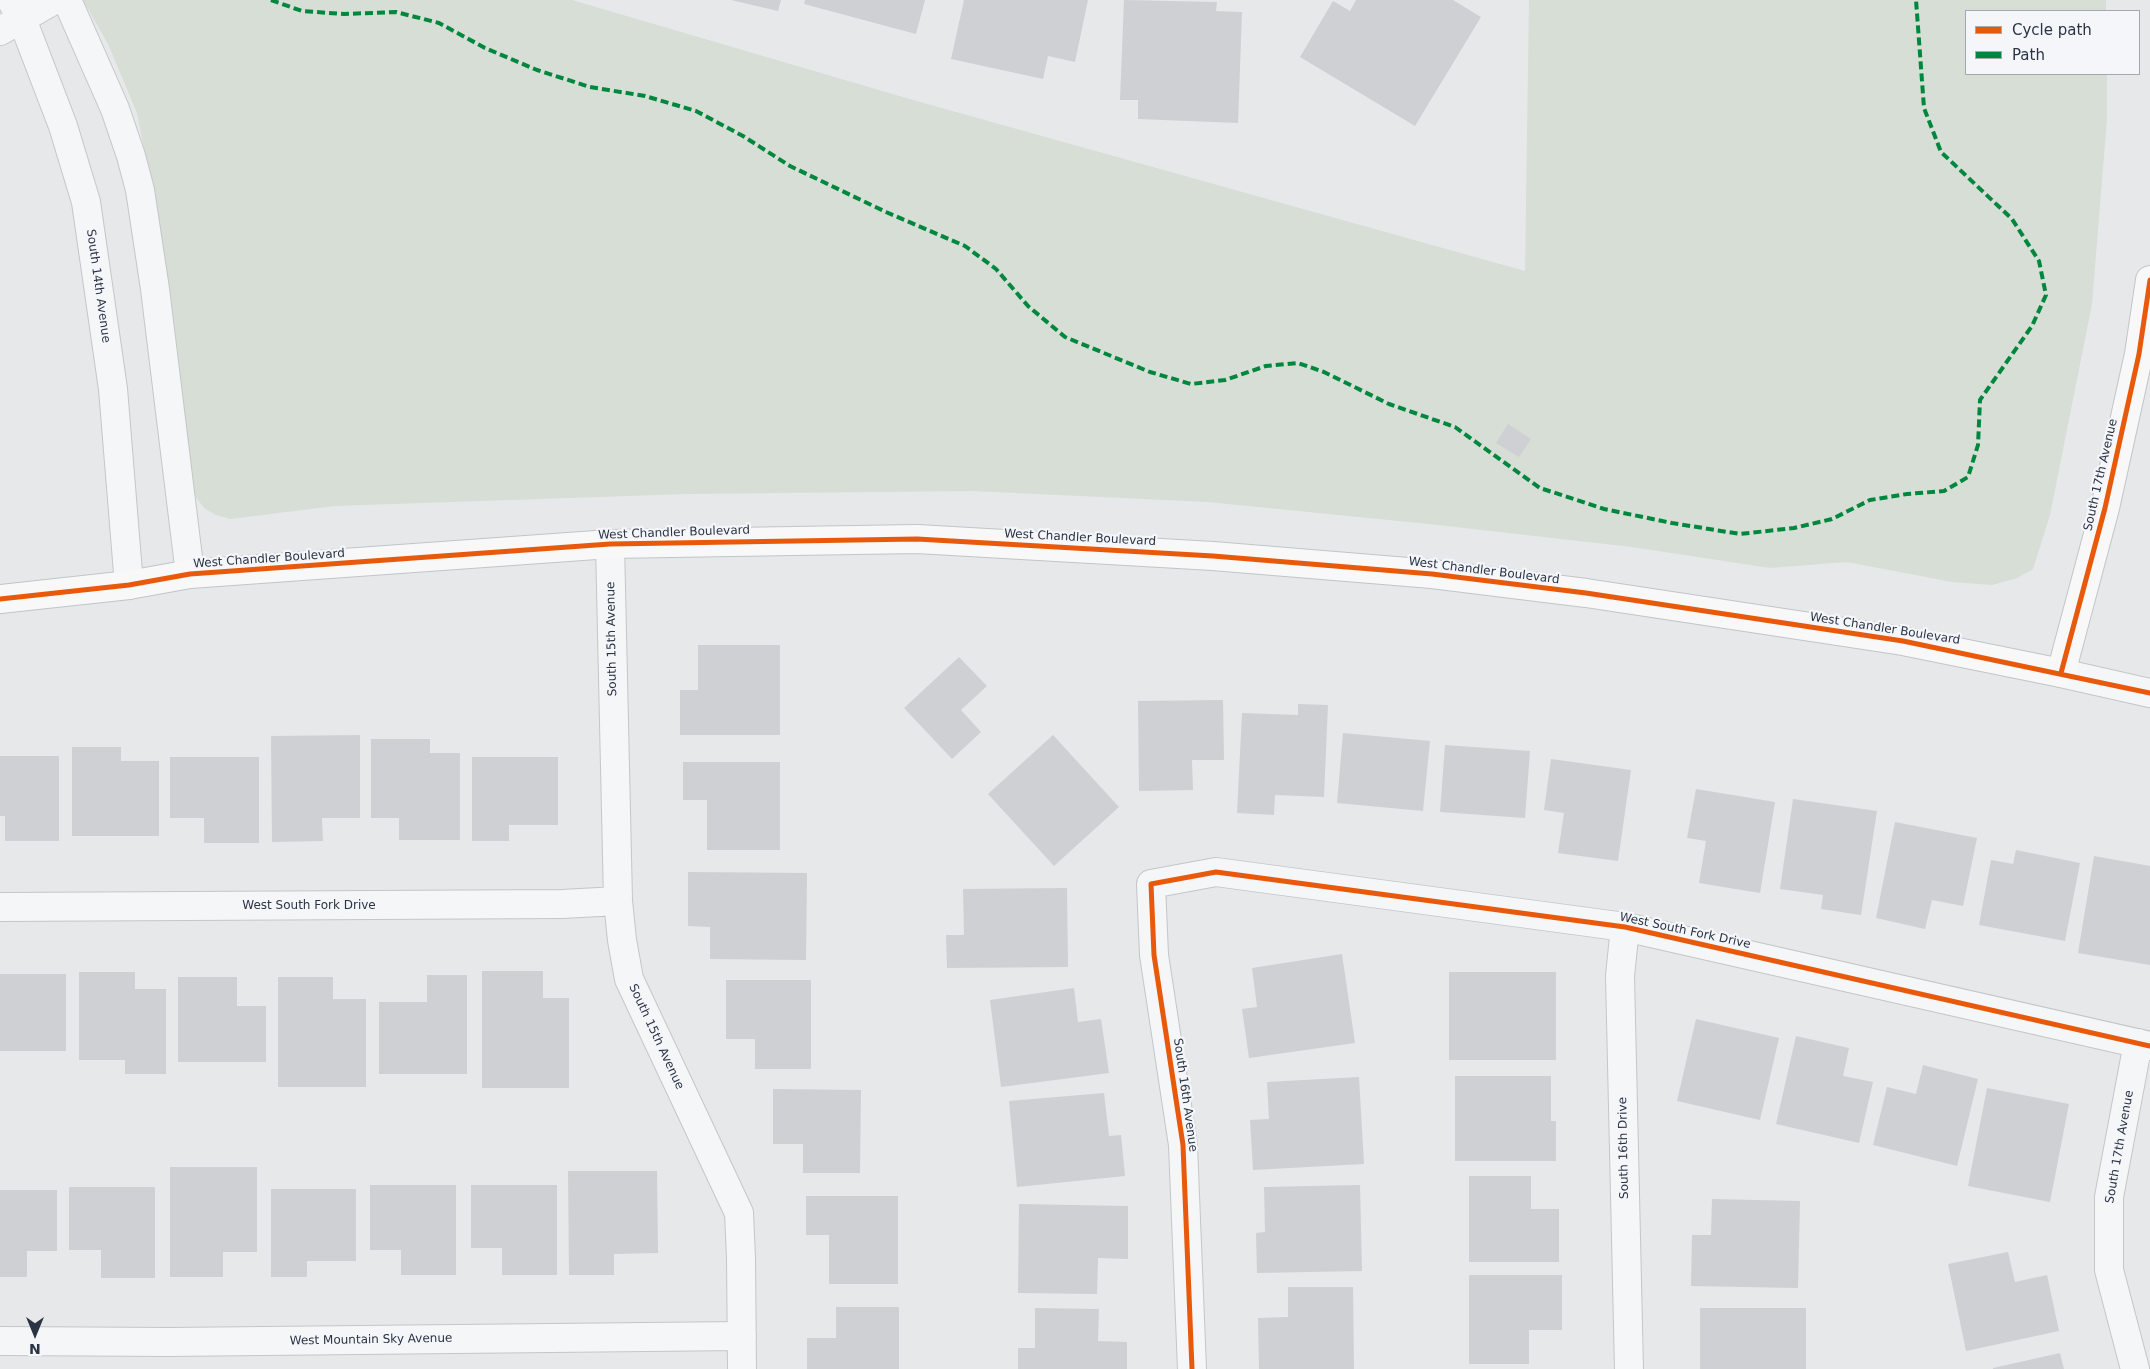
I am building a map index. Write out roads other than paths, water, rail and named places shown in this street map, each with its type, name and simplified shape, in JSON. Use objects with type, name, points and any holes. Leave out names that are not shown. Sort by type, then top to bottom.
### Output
[{"type":"main road","name":"South 17th Avenue","points":[[2061,673],[2107,499],[2140,354],[2150,280]]},
{"type":"main road","name":"West Chandler Boulevard","points":[[0,599],[128,585],[190,574],[610,544],[917,538],[1214,556],[1432,574],[1586,593],[1903,640],[2061,673]]},
{"type":"street","points":[[11,17],[54,0]]},
{"type":"street","points":[[67,0],[115,109],[140,190],[159,317],[190,574]]},
{"type":"street","name":"South 14th Avenue","points":[[11,17],[63,126],[86,202],[113,389],[128,585]]},
{"type":"street","name":"South 15th Avenue","points":[[610,544],[618,902],[630,978],[738,1213],[742,1369]]},
{"type":"street","name":"West Chandler Boulevard","points":[[2061,673],[2150,692]]},
{"type":"street","name":"West South Fork Drive","points":[[1151,884],[1216,872],[1625,927],[2144,1044]]},
{"type":"street","name":"South 16th Avenue","points":[[1151,884],[1154,956],[1183,1145],[1192,1369]]},
{"type":"street","name":"West South Fork Drive","points":[[0,907],[562,904],[618,902]]},
{"type":"street","name":"South 16th Drive","points":[[1625,927],[1620,976],[1629,1369]]},
{"type":"street","name":"South 17th Avenue","points":[[2135,1369],[2109,1270],[2109,1197],[2144,1044]]},
{"type":"street","name":"West Mountain Sky Avenue","points":[[0,1341],[179,1342],[742,1336]]}]
